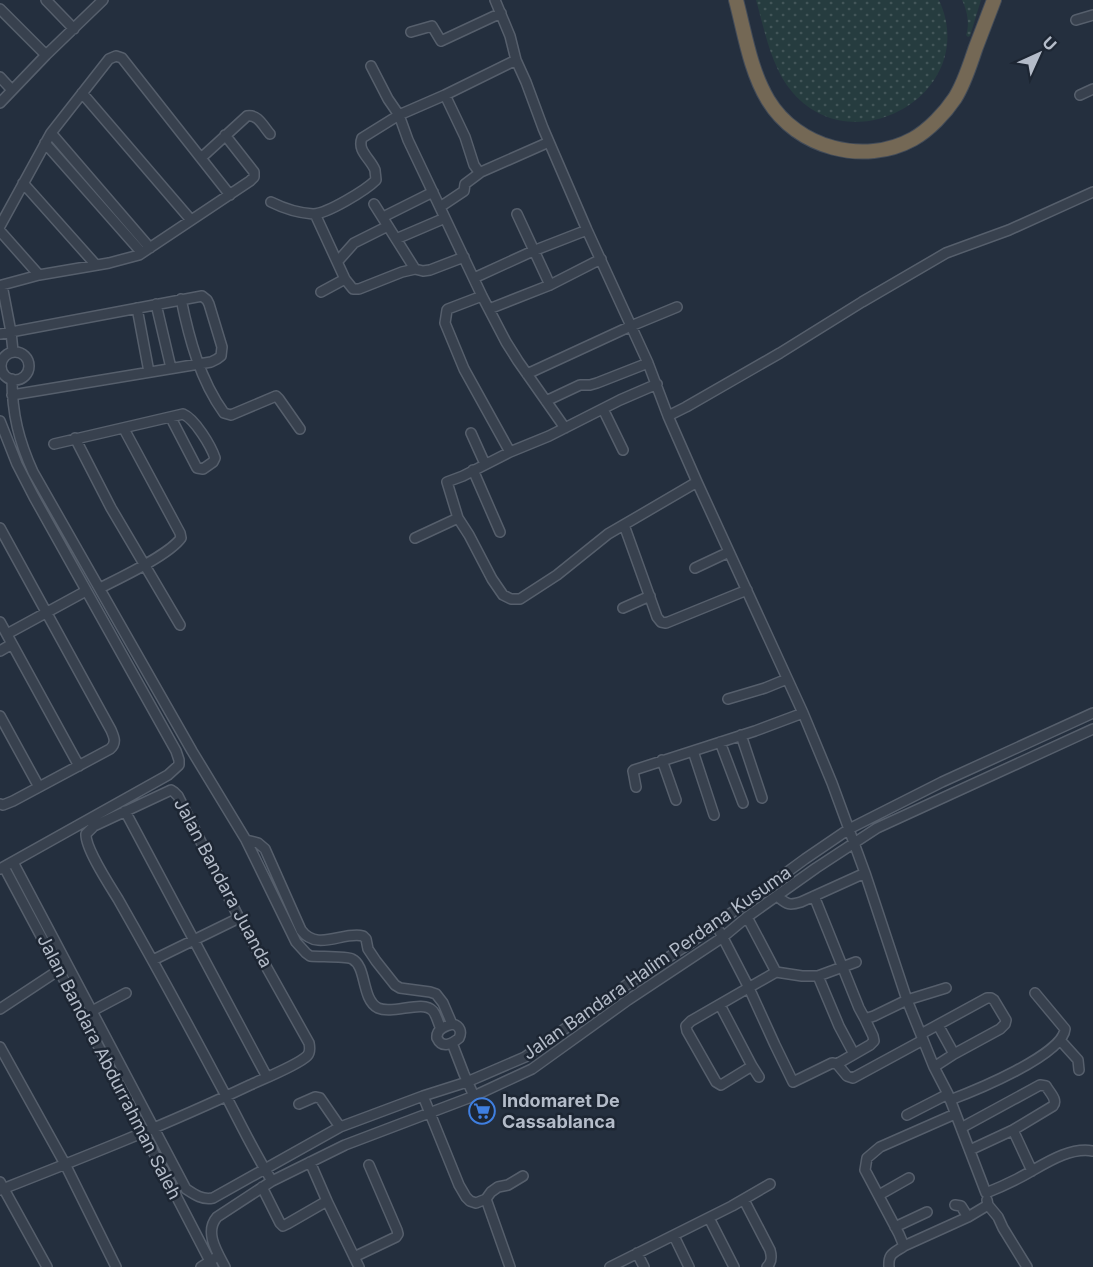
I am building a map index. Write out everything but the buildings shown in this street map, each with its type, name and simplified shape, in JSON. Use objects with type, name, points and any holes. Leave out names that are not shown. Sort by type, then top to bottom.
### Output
[{"type":"highway","points":[[736,0],[754,69],[768,100],[777,112],[810,139],[835,148],[857,151],[880,150],[913,138],[924,131],[945,110],[955,98],[967,72],[994,0]]},
{"type":"street","points":[[46,0],[74,29]]},
{"type":"street","points":[[495,0],[510,36],[516,60],[587,230],[648,363],[729,552],[803,713],[928,1032],[949,1097],[986,1193],[988,1205],[998,1217],[1028,1267]]},
{"type":"street","points":[[0,103],[100,1]]},
{"type":"street","points":[[0,9],[46,55]]},
{"type":"street","points":[[411,32],[432,26],[441,41],[501,13]]},
{"type":"street","points":[[1076,20],[1093,15]]},
{"type":"street","points":[[0,226],[51,134],[109,59],[113,57],[120,57],[230,195]]},
{"type":"street","points":[[271,202],[282,208],[315,214],[348,200],[376,180],[375,170],[362,149],[360,141],[362,138],[399,115],[516,60]]},
{"type":"street","points":[[371,66],[399,115],[408,140],[506,342],[565,428]]},
{"type":"street","points":[[0,77],[12,90]]},
{"type":"street","points":[[1080,95],[1093,89]]},
{"type":"street","points":[[82,93],[191,220]]},
{"type":"street","points":[[445,95],[465,137],[475,168],[481,172]]},
{"type":"street","points":[[201,158],[244,118],[252,115],[270,134]]},
{"type":"street","points":[[51,134],[94,192]]},
{"type":"street","points":[[13,351],[1,286],[39,275],[127,258],[146,250],[250,182],[255,174],[225,135]]},
{"type":"street","points":[[440,207],[464,191],[465,184],[481,172],[549,142]]},
{"type":"street","points":[[45,143],[94,192],[146,250]]},
{"type":"street","points":[[23,183],[96,265]]},
{"type":"street","points":[[338,261],[354,243],[433,192]]},
{"type":"street","points":[[669,416],[780,353],[945,253],[1009,230],[1093,192]]},
{"type":"street","points":[[374,204],[415,269]]},
{"type":"street","points":[[315,214],[345,279],[353,289],[359,289],[402,272],[415,269],[430,270],[464,257]]},
{"type":"street","points":[[517,214],[550,285]]},
{"type":"street","points":[[396,239],[445,218]]},
{"type":"street","points":[[474,278],[587,230]]},
{"type":"street","points":[[0,231],[39,275]]},
{"type":"street","points":[[489,309],[550,285],[601,259]]},
{"type":"street","points":[[321,292],[345,279]]},
{"type":"street","points":[[0,334],[199,296],[207,300],[222,347],[221,356],[218,359],[199,364],[12,395]]},
{"type":"street","points":[[482,296],[448,309],[445,322],[464,369],[510,452]]},
{"type":"street","points":[[181,299],[199,364],[226,414],[231,415],[276,396],[300,429]]},
{"type":"street","points":[[156,304],[171,368]]},
{"type":"street","points":[[527,374],[677,307]]},
{"type":"street","points":[[136,308],[149,372]]},
{"type":"street","points":[[17,351],[28,360],[29,369],[20,379],[12,380],[3,374],[0,365],[4,356],[17,351]]},
{"type":"street","points":[[546,401],[579,385],[597,383],[648,363]]},
{"type":"street","points":[[12,380],[16,424],[33,472],[192,751],[246,840],[296,942],[310,956],[351,958],[358,965],[370,1000],[376,1007],[395,1010],[426,1007],[433,1011],[441,1029]]},
{"type":"street","points":[[657,384],[447,482],[458,518],[503,595],[510,599],[520,599],[557,575],[608,534],[698,482]]},
{"type":"street","points":[[603,409],[623,450]]},
{"type":"street","points":[[54,444],[183,414],[193,420],[213,452],[215,459],[213,462],[202,469],[197,468],[171,418]]},
{"type":"street","points":[[0,421],[20,471],[180,760],[179,765],[168,775],[2,868]]},
{"type":"street","points":[[100,588],[145,565],[176,544],[181,536],[124,429]]},
{"type":"street","points":[[471,433],[485,464]]},
{"type":"street","points":[[75,438],[111,508],[180,625]]},
{"type":"street","points":[[473,470],[501,532]]},
{"type":"street","points":[[415,538],[458,518]]},
{"type":"street","points":[[624,525],[661,622],[666,623],[747,590]]},
{"type":"street","points":[[0,528],[114,739],[112,747],[79,766],[13,801],[0,804]]},
{"type":"street","points":[[696,568],[729,552]]},
{"type":"street","points":[[7,634],[86,591]]},
{"type":"street","points":[[623,608],[650,596]]},
{"type":"street","points":[[0,622],[79,766]]},
{"type":"street","points":[[0,651],[12,644]]},
{"type":"street","points":[[728,699],[788,679]]},
{"type":"street","points":[[636,787],[634,770],[803,713]]},
{"type":"street","name":"Jalan Bandara Halim Perdana Kusuma","points":[[213,1198],[340,1128],[465,1078],[525,1057],[716,925],[849,829],[939,784],[1093,713]]},
{"type":"street","points":[[0,716],[39,787]]},
{"type":"street","name":"Jalan Bandara Halim Perdana Kusuma","points":[[219,1254],[213,1241],[212,1223],[217,1216],[262,1187],[345,1145],[474,1096],[532,1069],[877,828],[1093,729]]},
{"type":"street","points":[[741,735],[762,798]]},
{"type":"street","points":[[720,742],[743,803]]},
{"type":"street","points":[[693,751],[714,815]]},
{"type":"street","points":[[662,760],[676,800]]},
{"type":"street","points":[[939,784],[945,797]]},
{"type":"street","name":"Jalan Bandara Juanda","points":[[1,1187],[143,1133],[226,1096],[267,1077],[307,1056],[309,1043],[239,918],[178,796],[169,791],[94,826],[86,834],[86,839],[96,861],[153,960],[226,1096],[264,1169],[272,1181]]},
{"type":"street","points":[[124,812],[267,1077]]},
{"type":"street","points":[[246,840],[258,843],[265,849],[301,930],[306,936],[324,940],[360,935],[365,937],[368,949],[395,986],[436,994],[443,1003],[452,1024],[461,1032],[459,1038],[443,1045],[438,1041],[437,1034],[441,1029],[452,1024]]},
{"type":"street","name":"Jalan Bandara Abdurrahman Saleh","points":[[13,862],[186,1188],[198,1197],[213,1198]]},
{"type":"street","name":"Jalan Bandara Abdurrahman Saleh","points":[[2,868],[59,970],[211,1264]]},
{"type":"street","points":[[777,896],[792,905],[866,873]]},
{"type":"street","points":[[716,925],[749,988],[793,1082],[832,1063],[837,1064],[874,1041],[814,896]]},
{"type":"street","points":[[747,917],[776,972]]},
{"type":"street","points":[[153,960],[239,918]]},
{"type":"street","points":[[296,942],[306,936]]},
{"type":"street","points":[[354,960],[368,949]]},
{"type":"street","points":[[752,1066],[725,1084],[719,1085],[686,1026],[776,972],[818,976],[856,962]]},
{"type":"street","points":[[0,1009],[59,970]]},
{"type":"street","points":[[818,976],[839,1026],[854,1054]]},
{"type":"street","points":[[865,1019],[914,998],[946,988]]},
{"type":"street","points":[[92,1011],[126,993]]},
{"type":"street","points":[[907,1116],[1019,1070],[1060,1040],[1065,1029],[1035,993]]},
{"type":"street","points":[[837,1064],[848,1077],[853,1078],[987,998],[992,999],[1006,1021],[1004,1026],[939,1063]]},
{"type":"street","points":[[720,1005],[759,1077]]},
{"type":"street","points":[[928,1032],[954,1054]]},
{"type":"street","points":[[1060,1040],[1078,1060],[1079,1070]]},
{"type":"street","points":[[452,1043],[474,1096]]},
{"type":"street","points":[[0,1047],[65,1164],[116,1267]]},
{"type":"street","points":[[961,1128],[1038,1086],[1045,1085],[1055,1100],[1054,1105],[1032,1120],[969,1150]]},
{"type":"street","points":[[423,1096],[463,1193],[470,1201],[476,1203],[486,1199],[498,1187],[508,1185],[523,1176]]},
{"type":"street","points":[[298,1104],[315,1097],[320,1098],[340,1128]]},
{"type":"street","points":[[904,1246],[865,1170],[867,1158],[880,1147],[955,1113]]},
{"type":"street","points":[[1012,1130],[1032,1171]]},
{"type":"street","points":[[986,1193],[1056,1158],[1085,1150],[1093,1151]]},
{"type":"street","points":[[310,1162],[359,1267]]},
{"type":"street","points":[[354,1257],[398,1234],[369,1165]]},
{"type":"street","points":[[879,1195],[909,1178]]},
{"type":"street","points":[[610,1267],[744,1200],[770,1184]]},
{"type":"street","points":[[1,1187],[47,1267]]},
{"type":"street","points":[[262,1187],[282,1226],[327,1201]]},
{"type":"street","points":[[175,1194],[186,1188]]},
{"type":"street","points":[[486,1199],[510,1267]]},
{"type":"street","points":[[744,1200],[771,1256],[771,1261],[766,1267]]},
{"type":"street","points":[[955,1205],[961,1206],[968,1217]]},
{"type":"street","points":[[889,1267],[888,1258],[891,1254],[988,1205]]},
{"type":"street","points":[[895,1227],[927,1212]]},
{"type":"street","points":[[708,1218],[734,1267]]},
{"type":"street","points":[[674,1236],[688,1267]]},
{"type":"street","points":[[637,1253],[644,1267]]},
{"type":"street","points":[[201,1267],[211,1264],[219,1254],[225,1267]]},
{"type":"green space","points":[[756,0],[939,0],[947,33],[943,63],[928,88],[905,108],[878,119],[848,122],[819,113],[793,93],[785,83],[774,61]]},
{"type":"green space","points":[[962,0],[981,0],[968,37],[966,35],[967,17]]},
{"type":"place","name":"Indomaret De Cassablanca","points":[[482,1111]]}]
